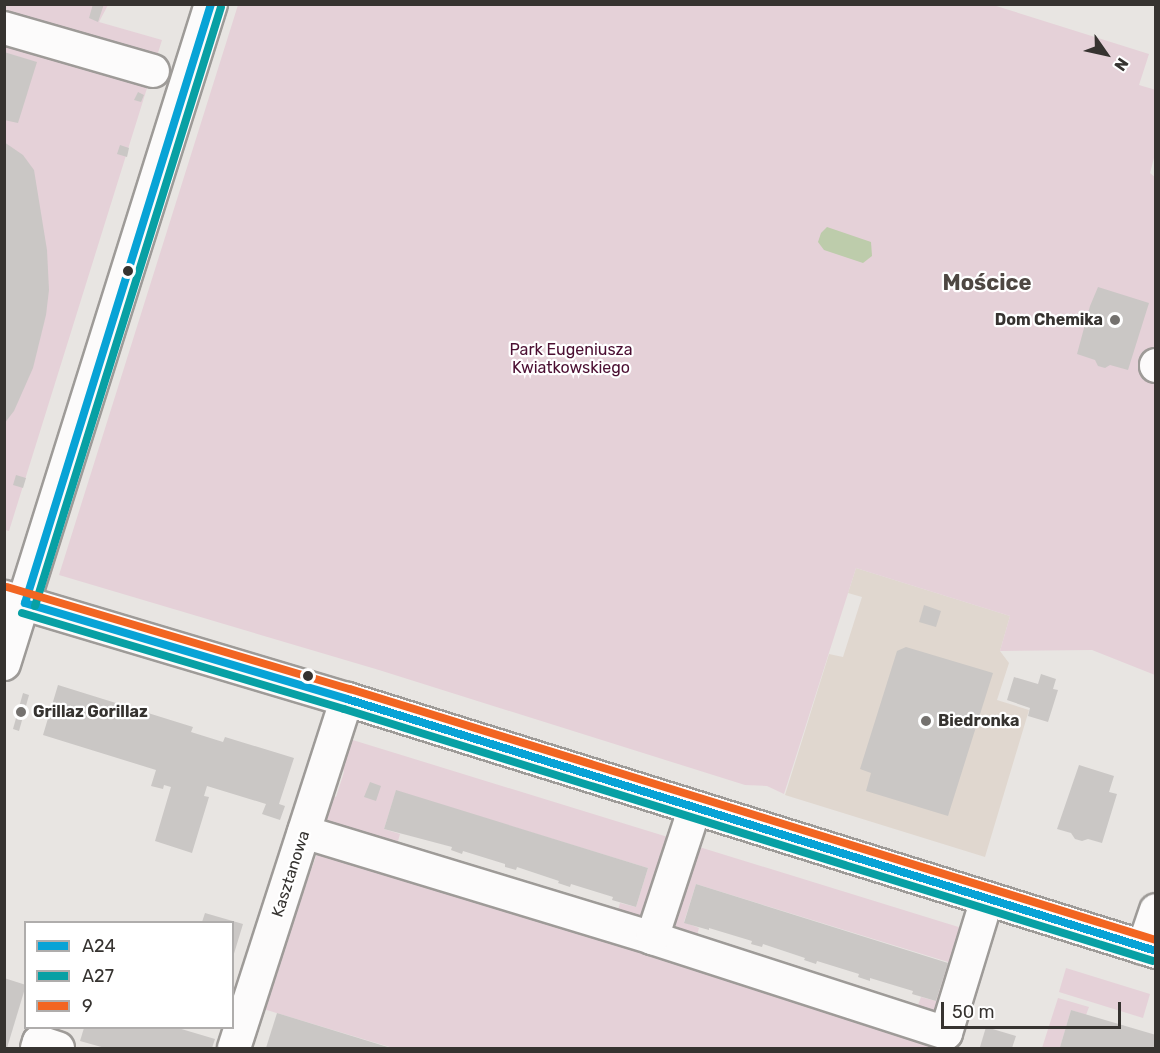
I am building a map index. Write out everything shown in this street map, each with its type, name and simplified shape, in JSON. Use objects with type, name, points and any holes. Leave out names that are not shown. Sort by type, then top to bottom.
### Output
[{"type":"main road","points":[[14,600],[346,699],[694,810],[1149,950]]},
{"type":"street","points":[[4,664],[14,600],[211,4]]},
{"type":"street","points":[[4,28],[153,71]]},
{"type":"street","name":"Kasztanowa","points":[[234,1048],[346,699]]},
{"type":"street","points":[[652,938],[694,810]]},
{"type":"street","points":[[301,843],[652,938],[946,1033],[987,899]]},
{"type":"street","points":[[1149,950],[1155,910]]},
{"type":"street","points":[[37,1048],[39,1042],[58,1048]]},
{"type":"shaded area","points":[[827,227],[871,242],[872,256],[863,263],[824,250],[818,242],[821,233]]},
{"type":"shaded area","points":[[856,568],[1010,616],[1000,651],[1009,663],[997,700],[1029,710],[985,857],[785,795],[829,654],[843,657],[862,597],[848,593]]},
{"type":"green space","points":[[5,5],[108,5],[99,22],[162,40],[9,531],[5,530]]},
{"type":"green space","name":"Park Eugeniusza Kwiatkowskiego","points":[[238,5],[993,5],[1149,54],[1139,85],[1156,90],[1155,154],[1150,173],[1156,178],[1155,675],[1092,650],[1000,651],[1010,616],[856,568],[784,794],[767,786],[745,785],[379,670],[59,575]]},
{"type":"green space","points":[[343,737],[671,838],[647,919],[617,914],[620,903],[636,907],[648,868],[396,791],[384,829],[400,834],[396,848],[327,824],[323,818],[323,793],[336,797],[344,772],[336,755]]},
{"type":"green space","points":[[321,843],[933,1048],[393,1048],[260,1008]]},
{"type":"green space","points":[[696,846],[965,929],[937,1009],[930,1012],[917,1008],[921,997],[936,1001],[948,962],[696,884],[684,922],[699,928],[696,939],[676,932],[672,922]]},
{"type":"green space","points":[[1066,968],[1150,994],[1143,1018],[1059,992]]},
{"type":"green space","points":[[1058,998],[1089,1007],[1086,1015],[1071,1010],[1060,1047],[1064,1048],[1042,1048]]},
{"type":"building","points":[[93,4],[104,4],[98,22],[89,18]]},
{"type":"building","points":[[4,52],[37,62],[18,123],[4,120]]},
{"type":"building","points":[[138,92],[144,95],[141,102],[134,100]]},
{"type":"building","points":[[4,142],[23,155],[34,170],[47,250],[49,290],[46,315],[33,368],[14,411],[4,424]]},
{"type":"building","points":[[120,145],[129,148],[127,157],[117,154]]},
{"type":"building","name":"Dom Chemika","points":[[1098,287],[1149,303],[1128,370],[1110,365],[1105,368],[1098,366],[1095,360],[1077,354],[1090,306]]},
{"type":"building","points":[[16,475],[26,478],[23,488],[13,485]]},
{"type":"building","points":[[924,605],[941,611],[936,627],[919,622]]},
{"type":"building","name":"Biedronka","points":[[906,647],[993,673],[948,816],[866,791],[871,773],[860,769],[897,651]]},
{"type":"building","points":[[1041,674],[1056,679],[1053,689],[1058,690],[1048,722],[1028,716],[1030,708],[1007,700],[1014,677],[1038,684]]},
{"type":"building","points":[[58,685],[193,727],[191,732],[223,742],[225,737],[294,758],[279,804],[285,806],[280,820],[262,814],[266,804],[207,786],[204,796],[209,797],[192,853],[155,841],[171,787],[164,785],[163,789],[151,786],[156,770],[43,735]]},
{"type":"building","name":"Grillaz Gorillaz","points":[[23,693],[29,695],[19,731],[13,729]]},
{"type":"building","points":[[1079,765],[1114,776],[1109,792],[1117,794],[1102,843],[1088,839],[1082,841],[1075,839],[1071,833],[1057,829]]},
{"type":"building","points":[[370,782],[381,786],[376,801],[364,797]]},
{"type":"building","points":[[396,790],[648,868],[636,907],[612,900],[613,897],[571,884],[570,887],[517,867],[516,870],[505,867],[505,864],[463,851],[462,854],[451,850],[452,847],[384,829]]},
{"type":"building","points":[[696,884],[948,963],[936,1001],[912,994],[913,991],[870,978],[870,981],[858,977],[859,974],[817,961],[816,964],[763,944],[762,947],[751,944],[752,941],[684,923]]},
{"type":"building","points":[[205,913],[233,921],[202,921]]},
{"type":"building","points":[[234,921],[243,924],[234,954]]},
{"type":"building","points":[[4,978],[24,984],[24,992],[7,1048],[4,1048]]},
{"type":"building","points":[[1071,1010],[1156,1035],[1156,1048],[1060,1047]]},
{"type":"building","points":[[277,1013],[391,1048],[266,1048]]},
{"type":"building","points":[[986,1027],[1016,1036],[1012,1048],[980,1047]]},
{"type":"building","points":[[84,1029],[181,1029],[215,1039],[212,1048],[105,1048],[80,1041]]},
{"type":"transit line","name":"A24","points":[[25,603],[211,4]]},
{"type":"transit line","name":"A27","points":[[35,606],[221,7]]},
{"type":"transit line","name":"9","points":[[7,587],[350,689],[1156,940]]},
{"type":"transit line","name":"A24","points":[[25,603],[347,699],[1156,951]]},
{"type":"transit line","name":"A27","points":[[22,613],[344,709],[1153,961]]},
{"type":"place","name":"Dom Chemika","points":[[1115,320]]},
{"type":"place","name":"Grillaz Gorillaz","points":[[21,712]]},
{"type":"place","name":"Biedronka","points":[[926,721]]},
{"type":"district","name":"Mościce","points":[[987,283]]}]
